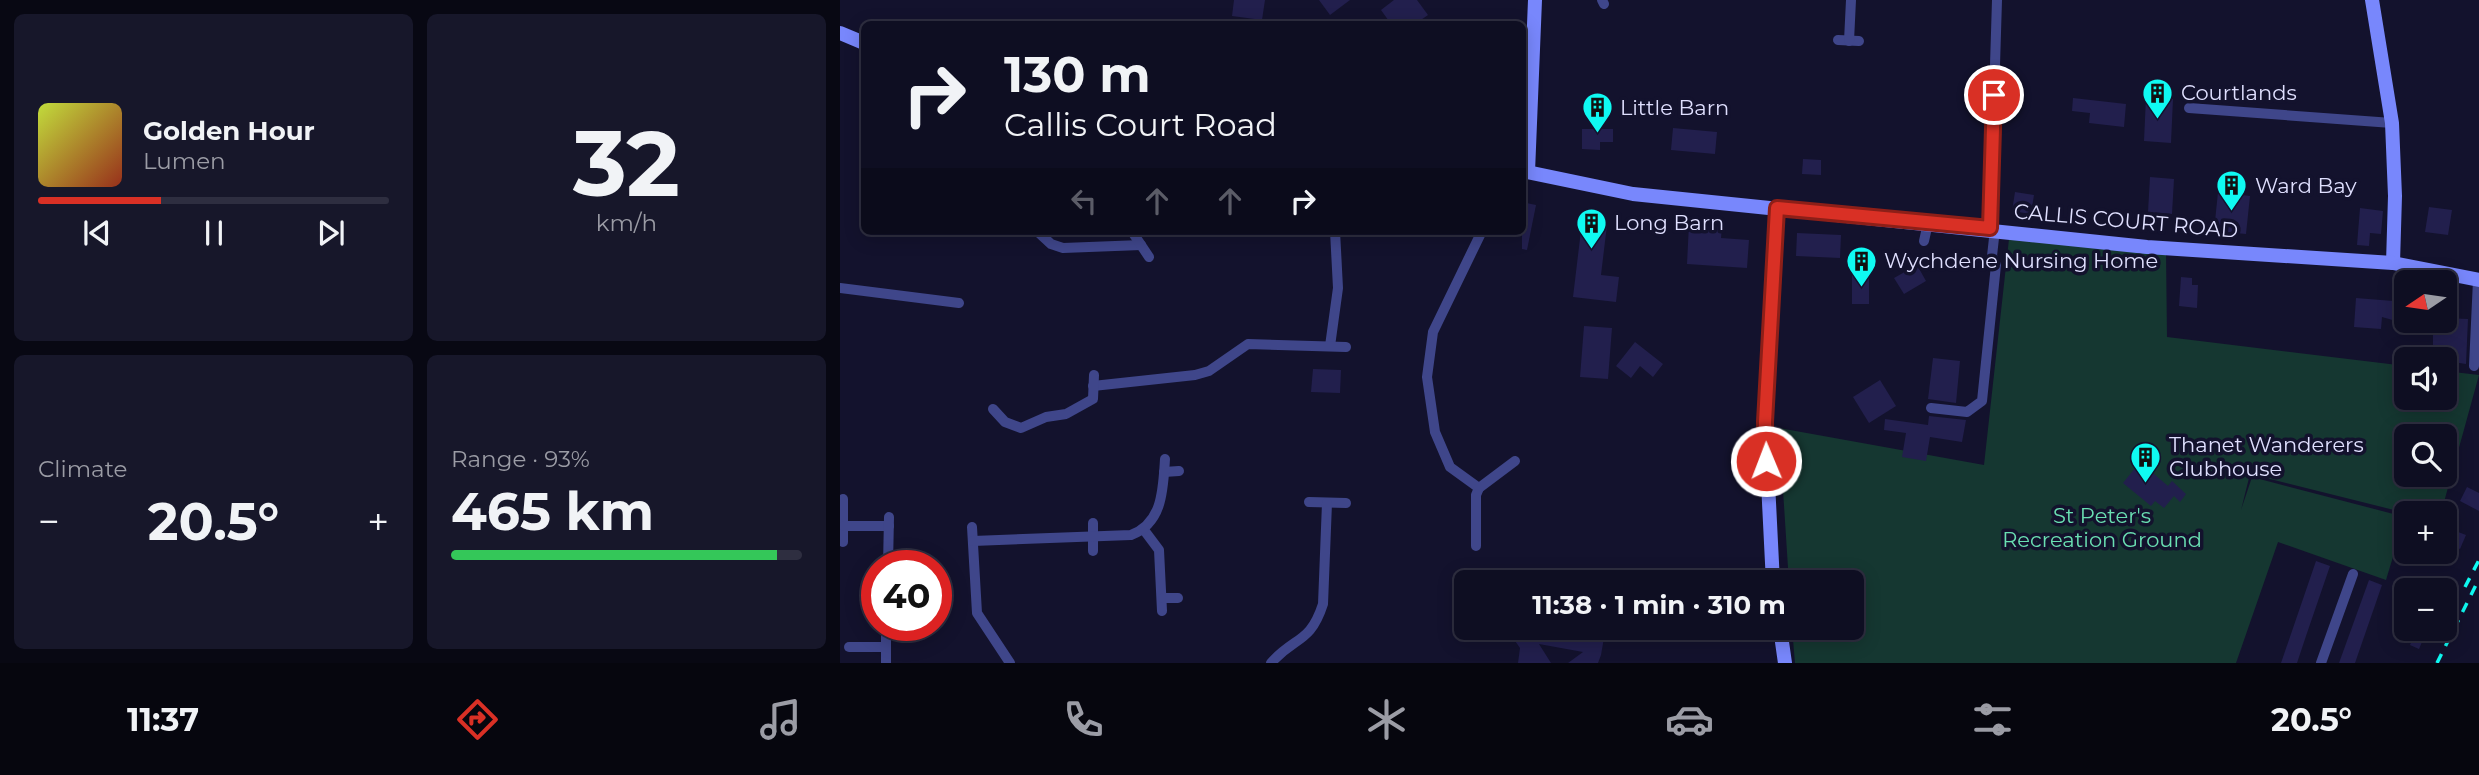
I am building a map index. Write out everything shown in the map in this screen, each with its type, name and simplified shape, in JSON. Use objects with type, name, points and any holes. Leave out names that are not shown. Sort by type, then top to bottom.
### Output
[{"type":"street","points":[[1526,154],[1535,0]]},
{"type":"street","points":[[1849,41],[1851,0]]},
{"type":"street","points":[[1931,408],[1967,411],[1982,401],[1996,265],[1992,256],[1992,229],[1997,0]]},
{"type":"street","points":[[2372,0],[2392,122],[2395,196],[2393,263]]},
{"type":"street","points":[[840,33],[861,42]]},
{"type":"street","points":[[2189,108],[2240,117],[2392,122]]},
{"type":"street","name":"CALLIS COURT ROAD","points":[[1526,171],[1633,194],[2147,247],[2393,263],[2479,280]]},
{"type":"street","points":[[1772,570],[1765,422],[1777,208]]},
{"type":"street","points":[[1924,241],[1928,223]]},
{"type":"street","points":[[1041,235],[1051,244],[1063,248],[1141,245]]},
{"type":"street","points":[[1134,235],[1149,257]]},
{"type":"street","points":[[1330,346],[1338,288],[1335,235]]},
{"type":"street","points":[[1479,488],[1450,467],[1435,432],[1427,377],[1433,332],[1480,235]]},
{"type":"street","points":[[2474,366],[2479,280]]},
{"type":"street","points":[[840,288],[959,303]]},
{"type":"street","points":[[993,409],[1004,422],[1021,428],[1046,416],[1066,414],[1093,399],[1094,381],[1202,373],[1248,344],[1346,347]]},
{"type":"street","points":[[973,541],[1131,535],[1144,530],[1160,506],[1165,459]]},
{"type":"street","points":[[1475,546],[1481,533],[1476,495],[1479,488],[1514,460]]},
{"type":"street","points":[[1164,472],[1179,471]]},
{"type":"street","points":[[843,499],[843,542]]},
{"type":"street","points":[[1309,502],[1346,503]]},
{"type":"street","points":[[1271,663],[1307,637],[1323,604],[1327,503]]},
{"type":"street","points":[[844,526],[889,521],[888,550]]},
{"type":"street","points":[[1093,523],[1093,551]]},
{"type":"street","points":[[972,527],[977,613],[1010,663]]},
{"type":"street","points":[[1144,530],[1159,550],[1162,611]]},
{"type":"street","points":[[2321,663],[2353,574]]},
{"type":"street","points":[[1163,598],[1178,598]]},
{"type":"street","points":[[1782,640],[1785,663]]},
{"type":"street","points":[[886,641],[886,663]]},
{"type":"street","points":[[849,648],[886,647]]},
{"type":"green space","name":"St Peter's Recreation Ground","points":[[2009,239],[2166,252],[2167,337],[2394,365],[2394,410],[2457,410],[2457,372],[2479,375],[2457,455],[2457,424],[2394,424],[2394,487],[2448,487],[2444,501],[2394,501],[2394,510],[2250,474],[2241,510],[2252,477],[2394,514],[2394,553],[2386,580],[2278,542],[2236,663],[1795,663],[1793,640],[1864,640],[1864,570],[1788,570],[1779,428],[1984,465]]},
{"type":"building","points":[[1234,0],[1265,0],[1262,20],[1232,16]]},
{"type":"building","points":[[1319,0],[1350,0],[1330,15]]},
{"type":"building","points":[[1394,0],[1417,0],[1428,15],[1419,21],[1389,21],[1381,10]]},
{"type":"building","name":"Courtlands","points":[[2146,97],[2173,99],[2171,143],[2144,141]]},
{"type":"building","points":[[2073,98],[2126,104],[2124,127],[2089,123],[2090,113],[2072,111]]},
{"type":"building","points":[[1673,128],[1717,132],[1715,154],[1671,150]]},
{"type":"building","name":"Little Barn","points":[[1582,129],[1613,129],[1613,142],[1600,142],[1600,150],[1582,149]]},
{"type":"building","points":[[1803,159],[1821,160],[1821,175],[1802,174]]},
{"type":"building","points":[[2150,177],[2174,179],[2172,214],[2148,212]]},
{"type":"building","points":[[2015,192],[2034,195],[2031,214],[2012,211]]},
{"type":"building","name":"Ward Bay","points":[[2218,192],[2250,196],[2246,234],[2214,231]]},
{"type":"building","points":[[1526,203],[1536,205],[1527,250],[1522,249],[1522,235],[1526,235]]},
{"type":"building","points":[[2429,207],[2452,210],[2448,235],[2425,232]]},
{"type":"building","points":[[2360,208],[2383,211],[2381,234],[2370,233],[2369,246],[2357,245]]},
{"type":"building","name":"Long Barn","points":[[1582,222],[1607,225],[1601,275],[1619,277],[1616,302],[1573,297]]},
{"type":"building","points":[[1689,224],[1722,227],[1721,238],[1749,240],[1747,268],[1687,264]]},
{"type":"building","points":[[1797,233],[1841,235],[1840,258],[1796,256]]},
{"type":"building","points":[[1917,265],[1926,281],[1904,294],[1894,278]]},
{"type":"building","name":"Wychdene Nursing Home","points":[[1852,271],[1869,271],[1869,304],[1852,304]]},
{"type":"building","points":[[2181,277],[2192,278],[2192,285],[2198,285],[2197,308],[2179,306]]},
{"type":"building","points":[[2356,298],[2394,301],[2394,320],[2382,317],[2381,329],[2354,327]]},
{"type":"building","points":[[2457,319],[2468,319],[2466,364],[2457,363],[2457,347],[2433,347],[2433,333],[2457,333]]},
{"type":"building","points":[[1584,326],[1612,328],[1608,379],[1580,377]]},
{"type":"building","points":[[1635,342],[1663,364],[1653,377],[1640,366],[1631,378],[1616,366]]},
{"type":"building","points":[[1933,358],[1960,361],[1956,403],[1928,399]]},
{"type":"building","points":[[1313,369],[1341,370],[1340,393],[1311,392]]},
{"type":"building","points":[[1880,380],[1896,406],[1869,423],[1853,397]]},
{"type":"building","points":[[1929,416],[1966,420],[1962,442],[1930,437],[1926,461],[1902,457],[1906,433],[1884,430],[1885,419],[1928,425]]},
{"type":"building","name":"Thanet Wanderers Clubhouse","points":[[2140,462],[2168,486],[2172,481],[2186,494],[2180,502],[2174,496],[2164,508],[2155,501],[2151,506],[2123,483]]},
{"type":"building","points":[[2467,487],[2479,493],[2479,511],[2460,501]]},
{"type":"building","points":[[2457,532],[2466,535],[2460,549],[2457,548]]},
{"type":"building","points":[[2316,561],[2330,566],[2297,663],[2281,663]]},
{"type":"building","points":[[2369,580],[2382,585],[2355,663],[2339,663]]},
{"type":"building","points":[[1514,640],[1604,640],[1598,663],[1568,663],[1583,652],[1539,644],[1551,663],[1518,663],[1520,648]]},
{"type":"building","points":[[2412,641],[2422,641],[2419,649],[2410,645]]},
{"type":"railway","points":[[2465,587],[2479,560]]},
{"type":"railway","points":[[2437,663],[2479,579]]},
{"type":"place","name":"Courtlands","points":[[2158,120]]},
{"type":"place","name":"Little Barn","points":[[1597,135]]},
{"type":"place","name":"Ward Bay","points":[[2232,213]]},
{"type":"place","name":"Long Barn","points":[[1591,250]]},
{"type":"place","name":"Wychdene Nursing Home","points":[[1861,288]]},
{"type":"place","name":"Thanet Wanderers Clubhouse","points":[[2146,484]]},
{"type":"route","points":[[1766,461],[1765,422],[1777,208],[1990,228],[1994,95]]}]
